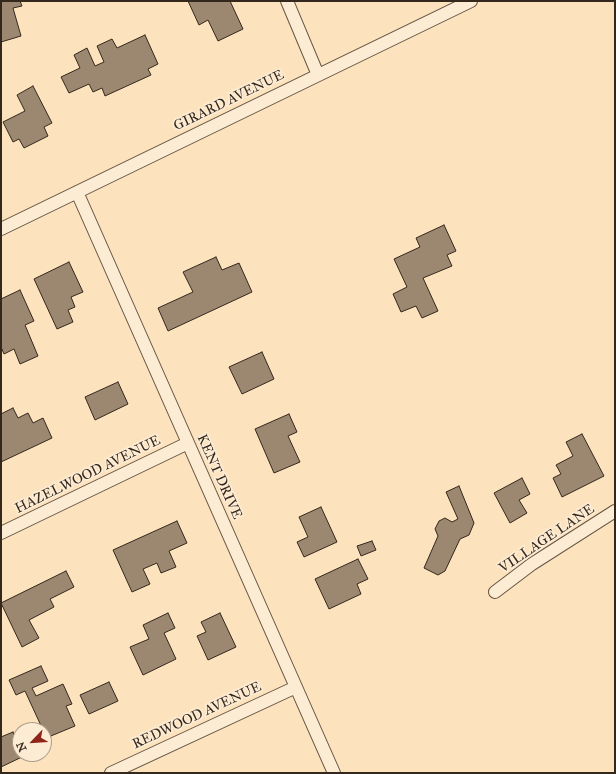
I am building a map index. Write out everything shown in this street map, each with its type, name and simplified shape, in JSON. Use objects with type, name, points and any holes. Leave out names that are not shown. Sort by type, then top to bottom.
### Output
[{"type":"street","points":[[287,1],[318,75]]},
{"type":"street","name":"GIRARD AVENUE","points":[[1,229],[471,1]]},
{"type":"street","name":"KENT DRIVE","points":[[77,192],[334,773]]},
{"type":"street","name":"HAZELWOOD AVENUE","points":[[1,533],[188,443]]},
{"type":"street","name":"VILLAGE LANE","points":[[495,592],[532,564],[615,511]]},
{"type":"street","name":"REDWOOD AVENUE","points":[[111,773],[296,687]]},
{"type":"building","points":[[1,1],[20,1],[22,6],[13,8],[21,36],[1,42]]},
{"type":"building","points":[[188,1],[230,1],[243,29],[218,41],[208,20],[199,25]]},
{"type":"building","points":[[145,35],[158,64],[148,69],[151,75],[105,96],[102,88],[93,92],[89,84],[69,93],[61,77],[80,68],[74,55],[87,48],[95,66],[104,62],[97,46],[112,39],[117,48]]},
{"type":"building","points":[[33,86],[52,123],[44,127],[48,136],[24,148],[19,139],[13,142],[3,122],[25,111],[17,95]]},
{"type":"building","points":[[444,225],[456,251],[447,255],[452,266],[423,278],[438,311],[422,318],[416,306],[401,312],[393,294],[407,287],[394,259],[420,247],[416,238]]},
{"type":"building","points":[[216,257],[222,270],[239,263],[252,292],[168,331],[158,308],[193,292],[183,272]]},
{"type":"building","points":[[69,262],[83,292],[71,297],[75,307],[68,310],[73,322],[57,329],[34,279]]},
{"type":"building","points":[[20,290],[34,321],[25,325],[38,356],[20,364],[14,349],[4,354],[1,347],[1,299]]},
{"type":"building","points":[[262,352],[274,379],[242,394],[229,367]]},
{"type":"building","points":[[118,382],[128,404],[95,420],[85,397]]},
{"type":"building","points":[[13,408],[18,418],[28,413],[33,423],[43,418],[52,438],[1,462],[1,414]]},
{"type":"building","points":[[289,414],[297,432],[288,436],[300,462],[274,473],[255,429]]},
{"type":"building","points":[[582,434],[604,476],[562,497],[553,478],[561,474],[556,465],[573,456],[566,442]]},
{"type":"building","points":[[522,478],[530,494],[519,500],[527,513],[510,523],[494,493]]},
{"type":"building","points":[[459,486],[474,523],[469,535],[460,539],[445,571],[438,575],[424,568],[438,536],[435,529],[439,521],[445,518],[452,522],[458,519],[446,492]]},
{"type":"building","points":[[321,507],[337,542],[304,557],[297,542],[308,537],[299,517]]},
{"type":"building","points":[[177,521],[187,543],[169,551],[176,567],[161,573],[157,563],[143,569],[150,584],[132,592],[113,550]]},
{"type":"building","points":[[372,541],[376,550],[361,556],[357,546]]},
{"type":"building","points":[[358,559],[368,579],[357,584],[361,594],[329,609],[315,579]]},
{"type":"building","points":[[66,571],[74,587],[50,599],[54,607],[29,620],[39,638],[22,647],[1,603]]},
{"type":"building","points":[[168,613],[175,628],[164,633],[176,659],[143,675],[130,647],[149,639],[143,625]]},
{"type":"building","points":[[220,613],[236,647],[208,660],[197,636],[206,632],[201,622]]},
{"type":"building","points":[[41,666],[48,681],[32,688],[36,696],[63,684],[72,704],[66,706],[75,726],[52,736],[52,722],[39,722],[25,691],[16,695],[9,680]]},
{"type":"building","points":[[109,682],[118,701],[89,714],[80,695]]},
{"type":"building","points":[[12,732],[12,762],[1,767],[1,737]]}]
